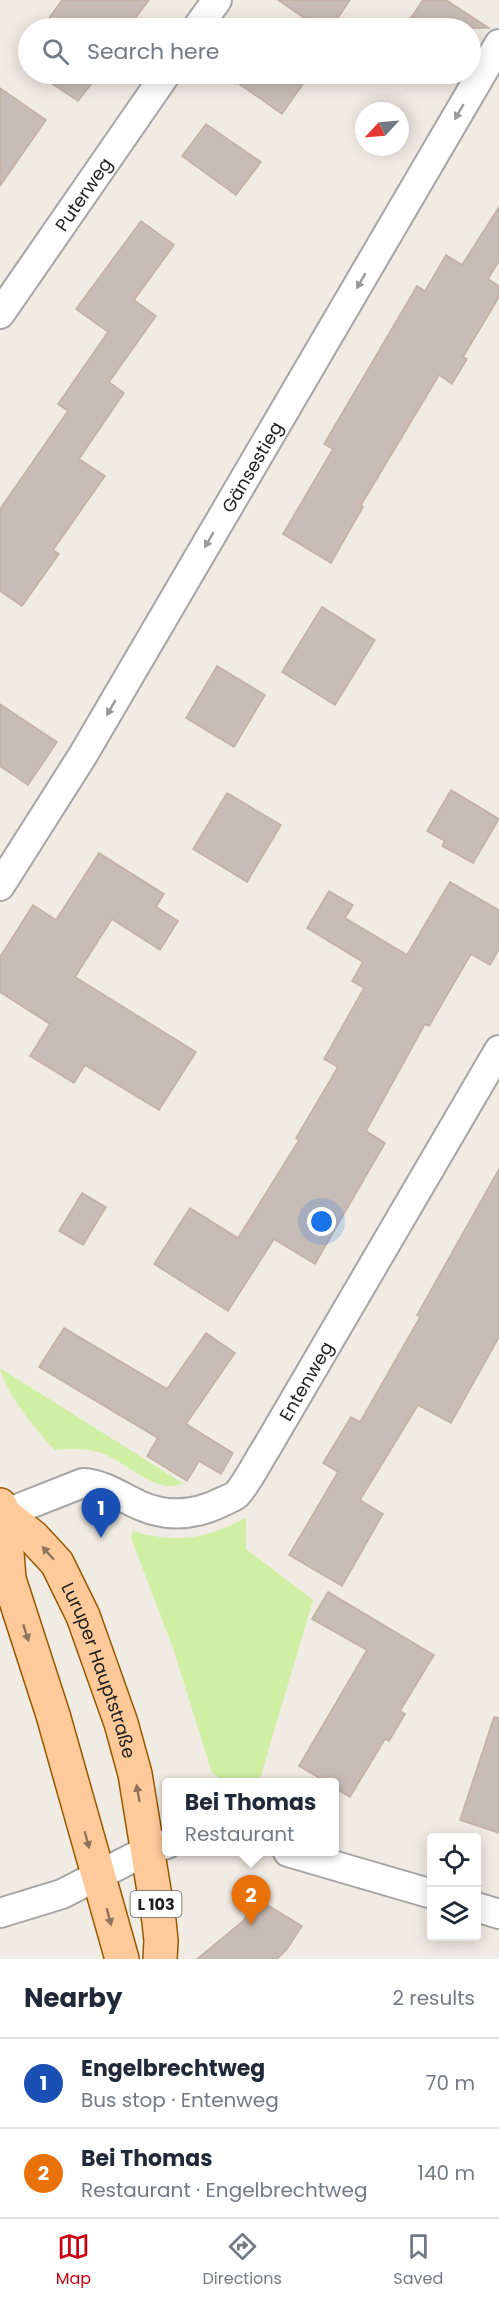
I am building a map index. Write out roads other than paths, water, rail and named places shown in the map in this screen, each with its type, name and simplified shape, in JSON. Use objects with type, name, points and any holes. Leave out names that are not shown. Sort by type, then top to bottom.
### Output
[{"type":"main road","name":"Luruper Hauptstraße","points":[[2,1509],[57,1563],[83,1616],[121,1723],[157,1847]]},
{"type":"main road","points":[[2,1509],[9,1580],[53,1715],[97,1875]]},
{"type":"main road","name":"L 103","points":[[157,1847],[160,1959]]},
{"type":"main road","name":"L 103","points":[[97,1875],[122,1959]]},
{"type":"street","points":[[204,18],[217,0]]},
{"type":"street","name":"Gänsestieg","points":[[481,75],[499,44]]},
{"type":"street","name":"Puterweg","points":[[0,314],[159,84]]},
{"type":"street","name":"Gänsestieg","points":[[0,886],[83,755],[476,84]]},
{"type":"street","name":"Entenweg","points":[[2,1509],[83,1483],[91,1483],[141,1506],[165,1514],[186,1514],[214,1506],[237,1494],[273,1437],[499,1050]]},
{"type":"street","points":[[0,1913],[62,1894],[157,1847]]},
{"type":"street","points":[[305,1856],[427,1893]]},
{"type":"street","points":[[481,1908],[499,1914]]},
{"type":"place","name":"Engelbrechtweg","points":[[101,1538]]},
{"type":"place","name":"Bei Thomas","points":[[251,1925]]}]
